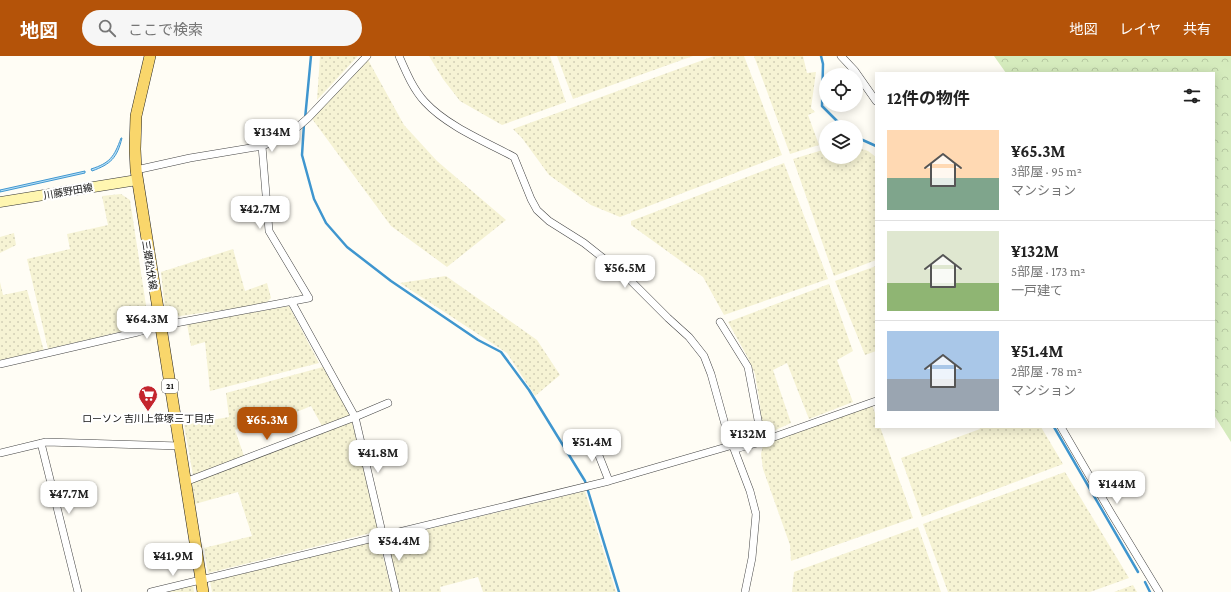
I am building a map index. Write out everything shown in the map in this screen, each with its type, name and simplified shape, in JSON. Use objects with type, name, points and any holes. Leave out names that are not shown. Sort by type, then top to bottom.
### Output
[{"type":"main road","name":"三郷松伏線","points":[[150,56],[136,116],[136,175],[203,592]]},
{"type":"main road","name":"川藤野田線","points":[[0,202],[136,175]]},
{"type":"street","points":[[136,175],[190,158],[262,146],[278,140],[293,131],[308,118],[367,56]]},
{"type":"street","points":[[399,56],[408,75],[425,102],[453,125],[514,157],[537,210],[549,221],[584,243],[627,276],[689,337],[704,356],[712,374],[726,428],[750,491],[756,514],[752,558],[745,592]]},
{"type":"street","points":[[841,56],[859,75],[875,99]]},
{"type":"street","points":[[0,364],[160,326],[309,298],[269,231],[262,146]]},
{"type":"street","points":[[291,301],[355,417],[396,592]]},
{"type":"street","points":[[720,322],[748,367],[759,425],[757,443]]},
{"type":"street","points":[[151,592],[609,481],[734,447],[757,443],[875,401]]},
{"type":"street","points":[[186,482],[388,403]]},
{"type":"street","points":[[1062,428],[1110,513],[1159,592]]},
{"type":"street","points":[[592,438],[609,481]]},
{"type":"street","points":[[0,453],[42,443],[58,442],[180,446]]},
{"type":"street","points":[[42,443],[78,592]]},
{"type":"shaded area","points":[[320,56],[358,56],[317,100]]},
{"type":"shaded area","points":[[429,56],[550,56],[566,102],[502,125],[460,101],[443,79]]},
{"type":"shaded area","points":[[557,56],[693,56],[573,99]]},
{"type":"shaded area","points":[[714,56],[744,56],[782,155],[620,217],[591,205],[549,175],[522,138],[513,129]]},
{"type":"shaded area","points":[[754,56],[803,56],[807,73],[816,72],[811,108],[815,112],[808,115],[819,145],[790,154]]},
{"type":"shaded area","points":[[367,58],[404,125],[437,161],[506,220],[447,267],[391,226],[310,116]]},
{"type":"shaded area","points":[[863,149],[875,156],[875,260],[834,276],[793,159],[819,151],[819,164],[863,164]]},
{"type":"shaded area","points":[[784,163],[828,279],[724,315],[703,277],[631,225],[631,221]]},
{"type":"shaded area","points":[[121,194],[130,200],[149,325],[48,349],[27,259],[70,249],[67,234],[108,225],[102,196]]},
{"type":"shaded area","points":[[14,233],[16,245],[0,253],[0,237]]},
{"type":"shaded area","points":[[233,249],[245,291],[267,283],[271,298],[265,304],[166,318],[161,272]]},
{"type":"shaded area","points":[[875,266],[875,351],[865,355],[835,281]]},
{"type":"shaded area","points":[[446,276],[537,340],[560,375],[535,396],[507,353],[400,283]]},
{"type":"shaded area","points":[[0,282],[3,295],[27,290],[44,351],[0,361]]},
{"type":"shaded area","points":[[829,284],[853,351],[837,360],[853,402],[809,419],[787,363],[773,370],[791,423],[762,436],[760,404],[755,374],[728,322]]},
{"type":"shaded area","points":[[289,306],[319,363],[210,391],[205,342],[191,346],[187,324]]},
{"type":"shaded area","points":[[323,367],[351,416],[322,426],[311,406],[280,419],[278,414],[235,430],[244,456],[193,475],[184,425],[229,417],[226,393]]},
{"type":"shaded area","points":[[872,405],[875,413],[875,428],[880,428],[913,518],[791,561],[790,545],[763,469],[761,454],[763,445]]},
{"type":"shaded area","points":[[352,422],[379,531],[208,573],[204,548],[252,536],[238,492],[195,504],[192,483]]},
{"type":"shaded area","points":[[1042,428],[1063,464],[922,517],[901,458],[980,429]]},
{"type":"shaded area","points":[[1065,472],[1129,578],[1090,592],[948,592],[923,524]]},
{"type":"shaded area","points":[[585,491],[616,592],[483,592],[478,577],[440,587],[441,592],[400,592],[387,539]]},
{"type":"shaded area","points":[[918,527],[941,592],[792,592],[794,572]]},
{"type":"shaded area","points":[[379,540],[392,592],[212,592],[210,581]]},
{"type":"shaded area","points":[[193,585],[194,592],[166,592]]},
{"type":"shaded area","points":[[1133,585],[1137,592],[1114,592]]},
{"type":"green space","points":[[994,56],[1231,56],[1231,442],[1215,417],[1215,72],[1005,72]]},
{"type":"water","points":[[121,138],[118,151],[109,163],[92,171],[91,169],[107,162],[116,150]]},
{"type":"water","points":[[85,171],[85,173],[0,192],[0,190]]},
{"type":"waterway","points":[[305,119],[311,56]]},
{"type":"waterway","points":[[821,56],[823,64],[822,106],[836,120]]},
{"type":"waterway","points":[[304,124],[302,155],[314,199],[326,223],[347,247],[391,281],[478,340],[501,352],[529,390],[585,481],[619,592]]},
{"type":"waterway","points":[[863,140],[875,146]]},
{"type":"waterway","points":[[1055,428],[1138,572]]},
{"type":"waterway","points":[[1145,582],[1150,592]]},
{"type":"place","name":"ローソン 吉川上笹塚三丁目店","points":[[148,412]]}]
